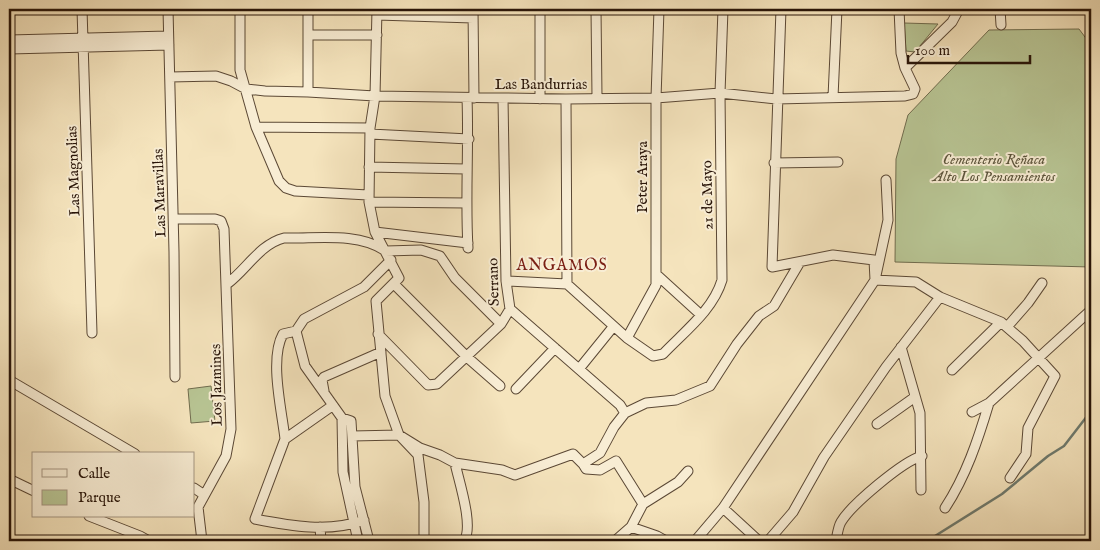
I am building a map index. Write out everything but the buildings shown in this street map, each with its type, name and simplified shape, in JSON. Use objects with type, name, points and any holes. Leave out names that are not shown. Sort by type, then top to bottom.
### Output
[{"type":"street","name":"Las Magnolias","points":[[82,9],[92,333]]},
{"type":"street","name":"Las Maravillas","points":[[168,9],[174,219],[175,377]]},
{"type":"street","points":[[240,9],[240,70],[256,127],[279,181],[286,188],[295,191],[369,199],[466,203]]},
{"type":"street","points":[[308,9],[308,92]]},
{"type":"street","points":[[540,9],[540,99]]},
{"type":"street","points":[[596,9],[597,98]]},
{"type":"street","name":"Peter Araya","points":[[627,338],[653,293],[656,274],[656,98],[659,9]]},
{"type":"street","name":"21 de Mayo","points":[[627,338],[653,356],[658,357],[664,354],[717,294],[722,280],[720,92],[723,9]]},
{"type":"street","points":[[781,9],[776,99],[772,267],[834,255],[874,260],[874,280]]},
{"type":"street","points":[[834,97],[837,9]]},
{"type":"street","points":[[899,9],[899,40],[904,68]]},
{"type":"street","points":[[904,68],[952,22],[959,9]]},
{"type":"street","points":[[1000,9],[1001,25]]},
{"type":"street","points":[[375,232],[468,246],[466,170],[471,98],[473,13],[377,12],[375,96],[370,131],[369,199],[375,232],[399,278],[376,301],[378,334],[385,396],[399,435],[418,455],[424,502],[426,539],[424,541]]},
{"type":"street","points":[[308,36],[377,35]]},
{"type":"street","points":[[9,40],[83,43]]},
{"type":"street","points":[[9,49],[83,43],[168,41]]},
{"type":"street","name":"Las Bandurrias","points":[[170,77],[216,76],[231,80],[246,89],[265,92],[308,92],[375,96],[540,99],[656,98],[720,92],[776,99],[905,96],[915,92],[914,86],[904,68]]},
{"type":"street","name":"Serrano","points":[[378,334],[428,385],[437,384],[468,358],[501,324],[510,309],[506,281],[503,98]]},
{"type":"street","points":[[566,99],[567,284]]},
{"type":"street","points":[[256,127],[370,131],[468,140]]},
{"type":"street","points":[[774,163],[838,162]]},
{"type":"street","points":[[369,167],[466,170]]},
{"type":"street","points":[[695,541],[722,508],[874,280],[888,220],[886,180]]},
{"type":"street","name":"Los Jazmines","points":[[174,219],[215,219],[221,221],[224,229],[231,429],[226,456],[203,494],[198,507],[202,541]]},
{"type":"street","points":[[227,284],[266,246],[275,240],[284,238],[352,239],[372,242],[386,251],[421,250],[440,256],[454,278],[501,324]]},
{"type":"street","points":[[364,520],[354,524],[296,527],[256,519],[285,439],[278,378],[279,341],[283,334],[296,331],[304,319],[364,287],[391,260]]},
{"type":"street","points":[[583,464],[600,453],[614,427],[626,413],[646,403],[676,400],[710,386],[737,344],[759,316],[774,306],[800,262]]},
{"type":"street","points":[[656,274],[701,314]]},
{"type":"street","points":[[874,280],[916,282],[940,297],[1004,324],[1023,341],[1055,376],[1028,428],[1026,454],[1010,478]]},
{"type":"street","points":[[506,281],[567,284],[627,338]]},
{"type":"street","points":[[952,370],[1028,303],[1042,283]]},
{"type":"street","points":[[394,284],[468,358],[500,386]]},
{"type":"street","points":[[768,541],[792,512],[824,457],[901,347],[940,297]]},
{"type":"street","points":[[510,309],[620,405],[626,413]]},
{"type":"street","points":[[972,412],[989,404],[1091,310]]},
{"type":"street","points":[[579,369],[613,327]]},
{"type":"street","points":[[296,331],[306,366],[332,406],[342,418],[350,421],[355,488],[369,541]]},
{"type":"street","points":[[901,347],[920,413],[921,490]]},
{"type":"street","points":[[516,389],[555,348]]},
{"type":"street","points":[[325,394],[322,380],[324,377],[381,352]]},
{"type":"street","points":[[9,380],[132,452]]},
{"type":"street","points":[[877,424],[916,397]]},
{"type":"street","points":[[945,508],[955,493],[974,449],[989,404]]},
{"type":"street","points":[[285,439],[332,406]]},
{"type":"street","points":[[342,418],[344,472],[358,541]]},
{"type":"street","points":[[352,436],[399,435],[420,448],[440,455],[454,464],[502,470],[515,475],[573,454],[586,469],[600,470],[616,461],[643,504]]},
{"type":"street","points":[[836,541],[841,522],[873,489],[913,458],[922,456]]},
{"type":"street","points":[[454,464],[467,519],[467,536],[464,541]]},
{"type":"street","points":[[615,541],[631,527],[643,504],[678,482],[688,471]]},
{"type":"street","points":[[9,478],[32,490]]},
{"type":"street","points":[[195,489],[203,494]]},
{"type":"street","points":[[722,508],[759,541]]},
{"type":"street","points":[[94,518],[149,541]]},
{"type":"street","points":[[320,527],[321,541]]},
{"type":"street","points":[[631,527],[666,541]]},
{"type":"green space","points":[[904,23],[938,24],[915,52],[906,51]]},
{"type":"green space","name":"Cementerio Reñaca Alto Los Pensamientos","points":[[1079,29],[1091,45],[1091,267],[895,262],[896,159],[908,115],[989,30]]},
{"type":"green space","points":[[211,386],[215,421],[191,423],[188,389]]},
{"type":"waterway","points":[[927,541],[1002,494],[1048,456],[1064,446],[1091,411]]},
{"type":"district","name":"ANGAMOS","points":[[562,264]]}]
